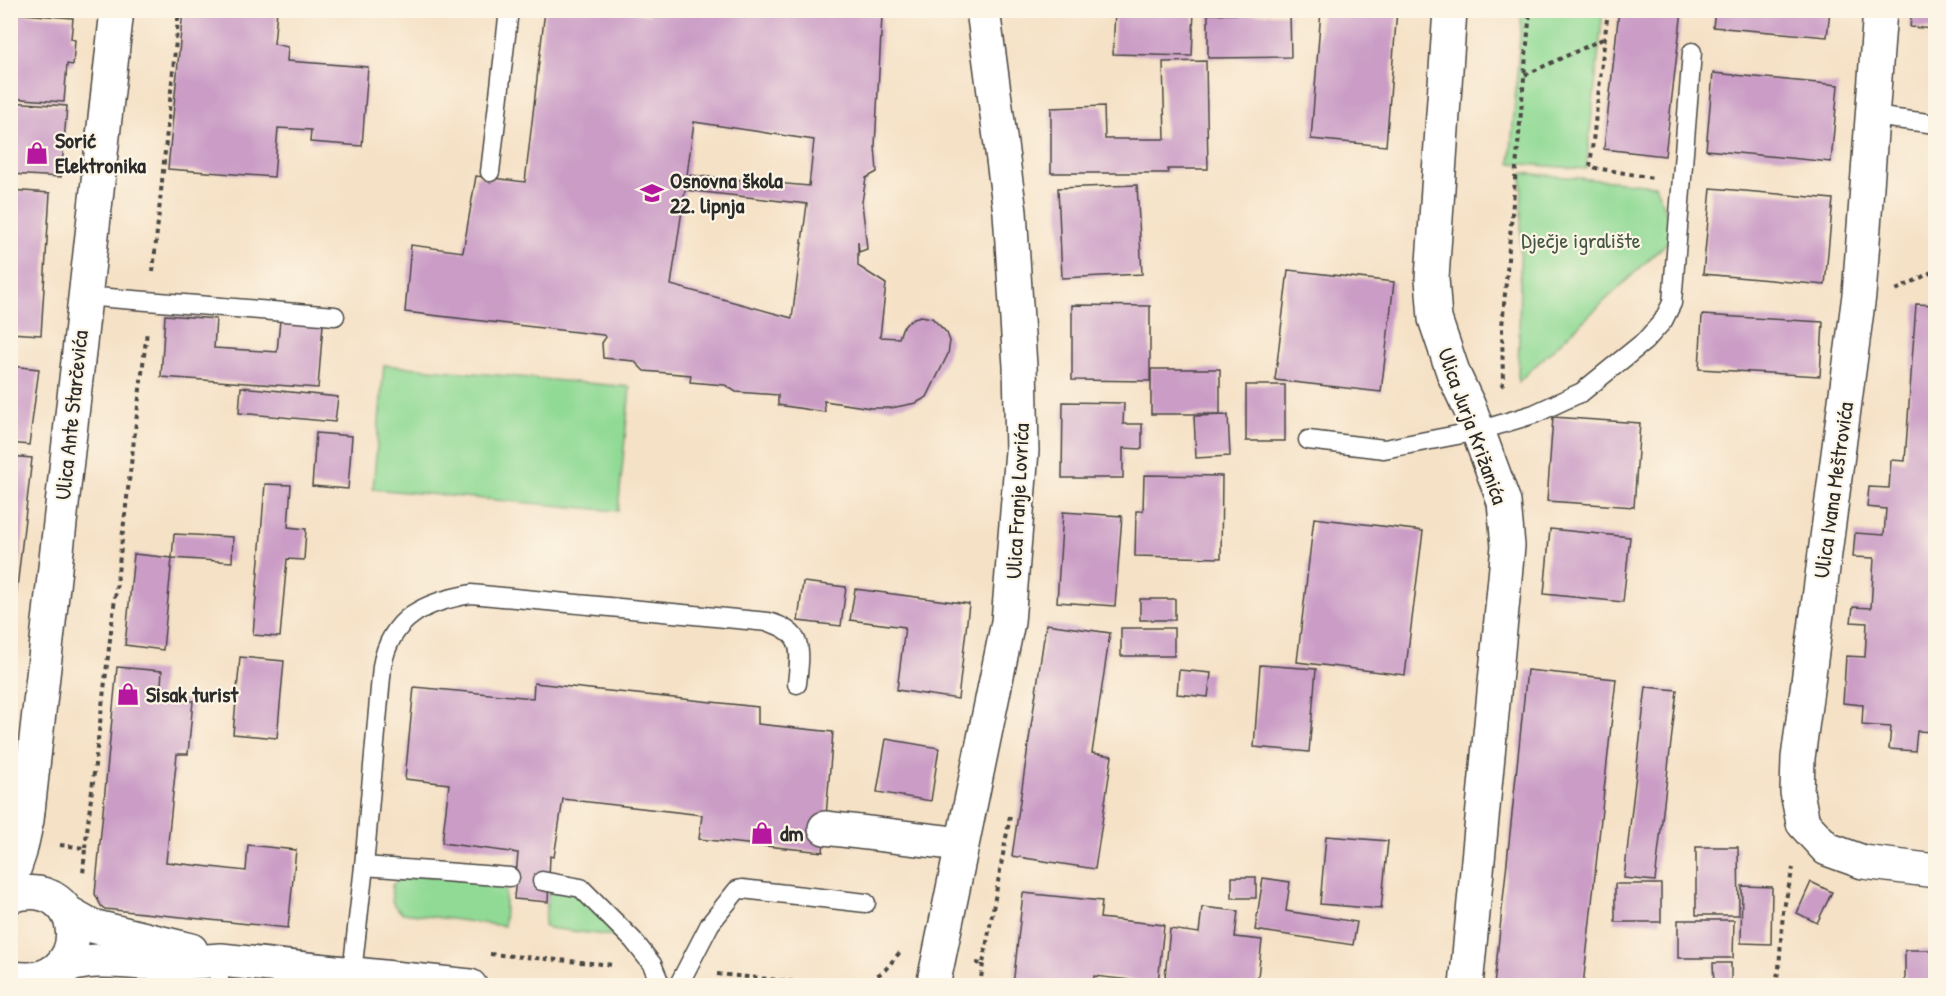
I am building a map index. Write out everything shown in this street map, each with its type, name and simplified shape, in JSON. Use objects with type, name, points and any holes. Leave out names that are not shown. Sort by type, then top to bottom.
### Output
[{"type":"street","name":"Ulica Ante Starčevića","points":[[10,881],[20,852],[27,820],[117,10]]},
{"type":"street","name":"Ulica Franje Lovrića","points":[[933,986],[1008,622],[1022,451],[1020,366],[1010,212],[983,10]]},
{"type":"street","name":"Ulica Jurja Križanića","points":[[1450,10],[1432,278],[1435,319],[1454,375],[1474,420],[1504,502],[1508,546],[1466,986]]},
{"type":"street","name":"Ulica Ivana Meštrovića","points":[[1803,823],[1797,792],[1798,758],[1859,295],[1880,10]]},
{"type":"street","name":"Ulica Ante Starčevića","points":[[27,820],[39,869],[46,886],[62,907]]},
{"type":"street","points":[[1803,823],[1827,849],[1863,862],[1935,871]]},
{"type":"street","points":[[825,828],[961,844]]},
{"type":"street","points":[[10,896],[34,892],[47,895],[92,926],[220,973]]},
{"type":"street","points":[[52,976],[71,954],[74,941],[73,926],[62,907]]},
{"type":"street","points":[[10,977],[24,981],[38,980],[91,960],[184,963],[220,973],[352,973],[470,986]]},
{"type":"lane","points":[[490,172],[509,10]]},
{"type":"lane","points":[[1308,440],[1384,449],[1474,420],[1533,414],[1582,392],[1645,341],[1663,321],[1672,303],[1692,52]]},
{"type":"lane","points":[[1872,116],[1935,124]]},
{"type":"lane","points":[[84,296],[335,316]]},
{"type":"lane","points":[[352,973],[382,666],[385,648],[407,618],[449,598],[471,594],[768,622],[780,625],[797,640],[801,650],[797,684]]},
{"type":"lane","points":[[364,866],[510,877]]},
{"type":"lane","points":[[542,881],[580,888],[639,948],[655,969],[662,986]]},
{"type":"lane","points":[[678,986],[710,924],[736,890],[866,903]]},
{"type":"path","points":[[85,848],[150,303],[179,10]]},
{"type":"path","points":[[1474,420],[1503,384],[1502,327],[1530,10]]},
{"type":"path","points":[[1608,10],[1590,167],[1683,183]]},
{"type":"path","points":[[1524,76],[1605,38]]},
{"type":"path","points":[[980,986],[1010,812]]},
{"type":"path","points":[[1775,986],[1779,968],[1783,912],[1803,823]]},
{"type":"path","points":[[863,986],[885,970],[903,949]]},
{"type":"path","points":[[973,962],[983,964]]},
{"type":"green space","points":[[1522,11],[1603,11],[1586,169],[1510,163]]},
{"type":"green space","name":"Dječje igralište","points":[[1522,173],[1655,185],[1675,235],[1518,382]]},
{"type":"green space","points":[[384,365],[630,387],[618,511],[373,489]]},
{"type":"green space","points":[[404,874],[506,882],[504,926],[403,913],[392,901],[391,894],[392,885]]},
{"type":"green space","points":[[549,888],[579,893],[621,937],[544,926]]},
{"type":"building","points":[[183,10],[277,10],[274,44],[288,47],[287,61],[368,67],[362,146],[310,142],[311,130],[278,128],[274,177],[168,169]]},
{"type":"building","points":[[433,10],[492,10],[491,17],[433,12]]},
{"type":"building","points":[[545,10],[620,10],[649,15],[650,10],[831,10],[882,16],[875,146],[877,172],[866,178],[862,202],[867,249],[859,252],[858,241],[858,266],[886,284],[880,337],[899,338],[902,329],[914,318],[921,316],[932,318],[947,333],[950,341],[948,354],[927,397],[916,403],[891,408],[871,408],[824,401],[825,412],[778,405],[778,395],[736,392],[725,385],[690,382],[691,375],[644,371],[634,361],[603,358],[602,343],[606,337],[603,335],[405,312],[411,245],[463,252],[476,176],[525,182]],"holes":[[[694,122],[814,140],[809,186],[687,175]],[[685,190],[807,204],[792,318],[671,285]]]},
{"type":"building","points":[[1115,10],[1194,10],[1192,56],[1113,54]]},
{"type":"building","points":[[1321,10],[1397,10],[1386,146],[1311,139]]},
{"type":"building","points":[[1619,10],[1682,10],[1665,156],[1604,149]]},
{"type":"building","points":[[1715,10],[1830,10],[1827,37],[1713,27]]},
{"type":"building","points":[[1912,10],[1935,10],[1935,29],[1910,27]]},
{"type":"building","points":[[10,13],[73,18],[71,39],[75,40],[73,65],[67,64],[64,102],[10,98]]},
{"type":"building","points":[[1208,14],[1290,14],[1291,57],[1208,58]]},
{"type":"building","points":[[1206,61],[1208,169],[1168,169],[1168,173],[1051,173],[1051,108],[1104,106],[1105,139],[1165,139],[1163,62]]},
{"type":"building","points":[[1713,73],[1838,85],[1831,162],[1706,150]]},
{"type":"building","points":[[10,102],[67,106],[61,177],[10,174],[12,136],[10,136]]},
{"type":"building","points":[[1137,185],[1142,274],[1062,278],[1058,188]]},
{"type":"building","points":[[1711,188],[1833,199],[1825,285],[1703,274]]},
{"type":"building","points":[[10,190],[50,193],[41,335],[10,333]]},
{"type":"building","points":[[1288,270],[1394,282],[1381,392],[1275,380]]},
{"type":"building","points":[[1916,304],[1935,305],[1935,732],[1917,731],[1915,751],[1889,749],[1891,727],[1862,725],[1863,705],[1843,703],[1846,656],[1865,657],[1867,623],[1851,622],[1853,607],[1871,608],[1874,558],[1853,557],[1855,533],[1884,535],[1886,509],[1867,507],[1869,487],[1889,488],[1891,460],[1905,461]]},
{"type":"building","points":[[1072,305],[1150,306],[1150,381],[1072,380]]},
{"type":"building","points":[[165,315],[216,319],[214,348],[277,352],[280,320],[323,324],[318,388],[161,377]]},
{"type":"building","points":[[1702,315],[1823,322],[1820,376],[1699,369]]},
{"type":"building","points":[[10,366],[39,369],[29,445],[10,443]]},
{"type":"building","points":[[1151,369],[1220,369],[1220,414],[1151,414]]},
{"type":"building","points":[[1246,385],[1285,385],[1285,441],[1246,441]]},
{"type":"building","points":[[241,387],[338,397],[335,422],[239,413]]},
{"type":"building","points":[[1063,402],[1124,403],[1123,424],[1142,424],[1142,449],[1123,448],[1123,478],[1062,478]]},
{"type":"building","points":[[1228,415],[1230,456],[1196,458],[1194,416]]},
{"type":"building","points":[[1553,417],[1640,423],[1634,507],[1547,501]]},
{"type":"building","points":[[316,433],[352,436],[348,489],[312,486]]},
{"type":"building","points":[[10,456],[32,458],[12,631],[10,631]]},
{"type":"building","points":[[1144,475],[1222,476],[1221,558],[1135,556],[1136,511],[1143,511]]},
{"type":"building","points":[[265,484],[291,485],[288,527],[306,529],[304,560],[287,559],[280,637],[253,635]]},
{"type":"building","points":[[1063,512],[1122,516],[1115,606],[1057,602]]},
{"type":"building","points":[[1314,518],[1423,531],[1405,675],[1297,662]]},
{"type":"building","points":[[1550,529],[1630,537],[1623,602],[1544,594]]},
{"type":"building","points":[[174,534],[233,537],[232,562],[172,558]]},
{"type":"building","points":[[134,554],[172,558],[163,650],[125,645]]},
{"type":"building","points":[[803,582],[846,587],[841,626],[798,621]]},
{"type":"building","points":[[855,589],[969,604],[958,699],[897,690],[905,627],[850,620]]},
{"type":"building","points":[[1140,599],[1175,599],[1175,620],[1140,620]]},
{"type":"building","points":[[1046,624],[1110,633],[1092,753],[1112,756],[1095,869],[1012,856]]},
{"type":"building","points":[[1121,628],[1174,628],[1174,656],[1121,656]]},
{"type":"building","points":[[240,657],[284,661],[277,738],[233,734]]},
{"type":"building","points":[[1260,665],[1316,669],[1309,752],[1254,747]]},
{"type":"building","points":[[117,667],[162,671],[160,698],[193,701],[188,754],[177,754],[166,862],[246,871],[248,845],[296,850],[288,928],[105,909],[101,906],[95,894]]},
{"type":"building","points":[[1179,670],[1211,673],[1208,697],[1177,694]]},
{"type":"building","points":[[1527,670],[1616,679],[1583,986],[1494,986]]},
{"type":"building","points":[[534,683],[758,707],[758,724],[833,732],[823,852],[699,839],[702,815],[563,799],[554,857],[550,856],[548,902],[514,899],[518,853],[442,843],[449,784],[405,779],[414,687],[533,698]]},
{"type":"building","points":[[1646,687],[1677,690],[1655,881],[1624,878]]},
{"type":"building","points":[[886,739],[939,748],[931,801],[877,792]]},
{"type":"building","points":[[1326,836],[1388,841],[1381,909],[1320,904]]},
{"type":"building","points":[[1696,847],[1738,847],[1739,915],[1696,915]]},
{"type":"building","points":[[1232,877],[1256,877],[1256,898],[1232,898]]},
{"type":"building","points":[[1263,878],[1290,882],[1286,911],[1357,922],[1353,945],[1255,930]]},
{"type":"building","points":[[1811,882],[1832,892],[1817,923],[1797,913]]},
{"type":"building","points":[[1615,884],[1661,884],[1661,922],[1615,922]]},
{"type":"building","points":[[1742,886],[1772,887],[1771,944],[1741,943]]},
{"type":"building","points":[[1023,893],[1102,901],[1100,918],[1164,925],[1158,983],[1094,976],[1093,986],[1013,986]]},
{"type":"building","points":[[1202,907],[1238,911],[1235,937],[1262,940],[1257,986],[1164,986],[1170,929],[1199,933]]},
{"type":"building","points":[[1678,920],[1734,920],[1733,958],[1678,958]]},
{"type":"building","points":[[1905,950],[1935,950],[1935,986],[1905,986]]},
{"type":"building","points":[[1713,963],[1731,963],[1731,986],[1714,986]]},
{"type":"place","name":"Sorić Elektronika","points":[[37,153]]},
{"type":"place","name":"Osnovna škola 22. lipnja","points":[[652,193]]},
{"type":"place","name":"Sisak turist","points":[[128,694]]},
{"type":"place","name":"dm","points":[[762,833]]}]
